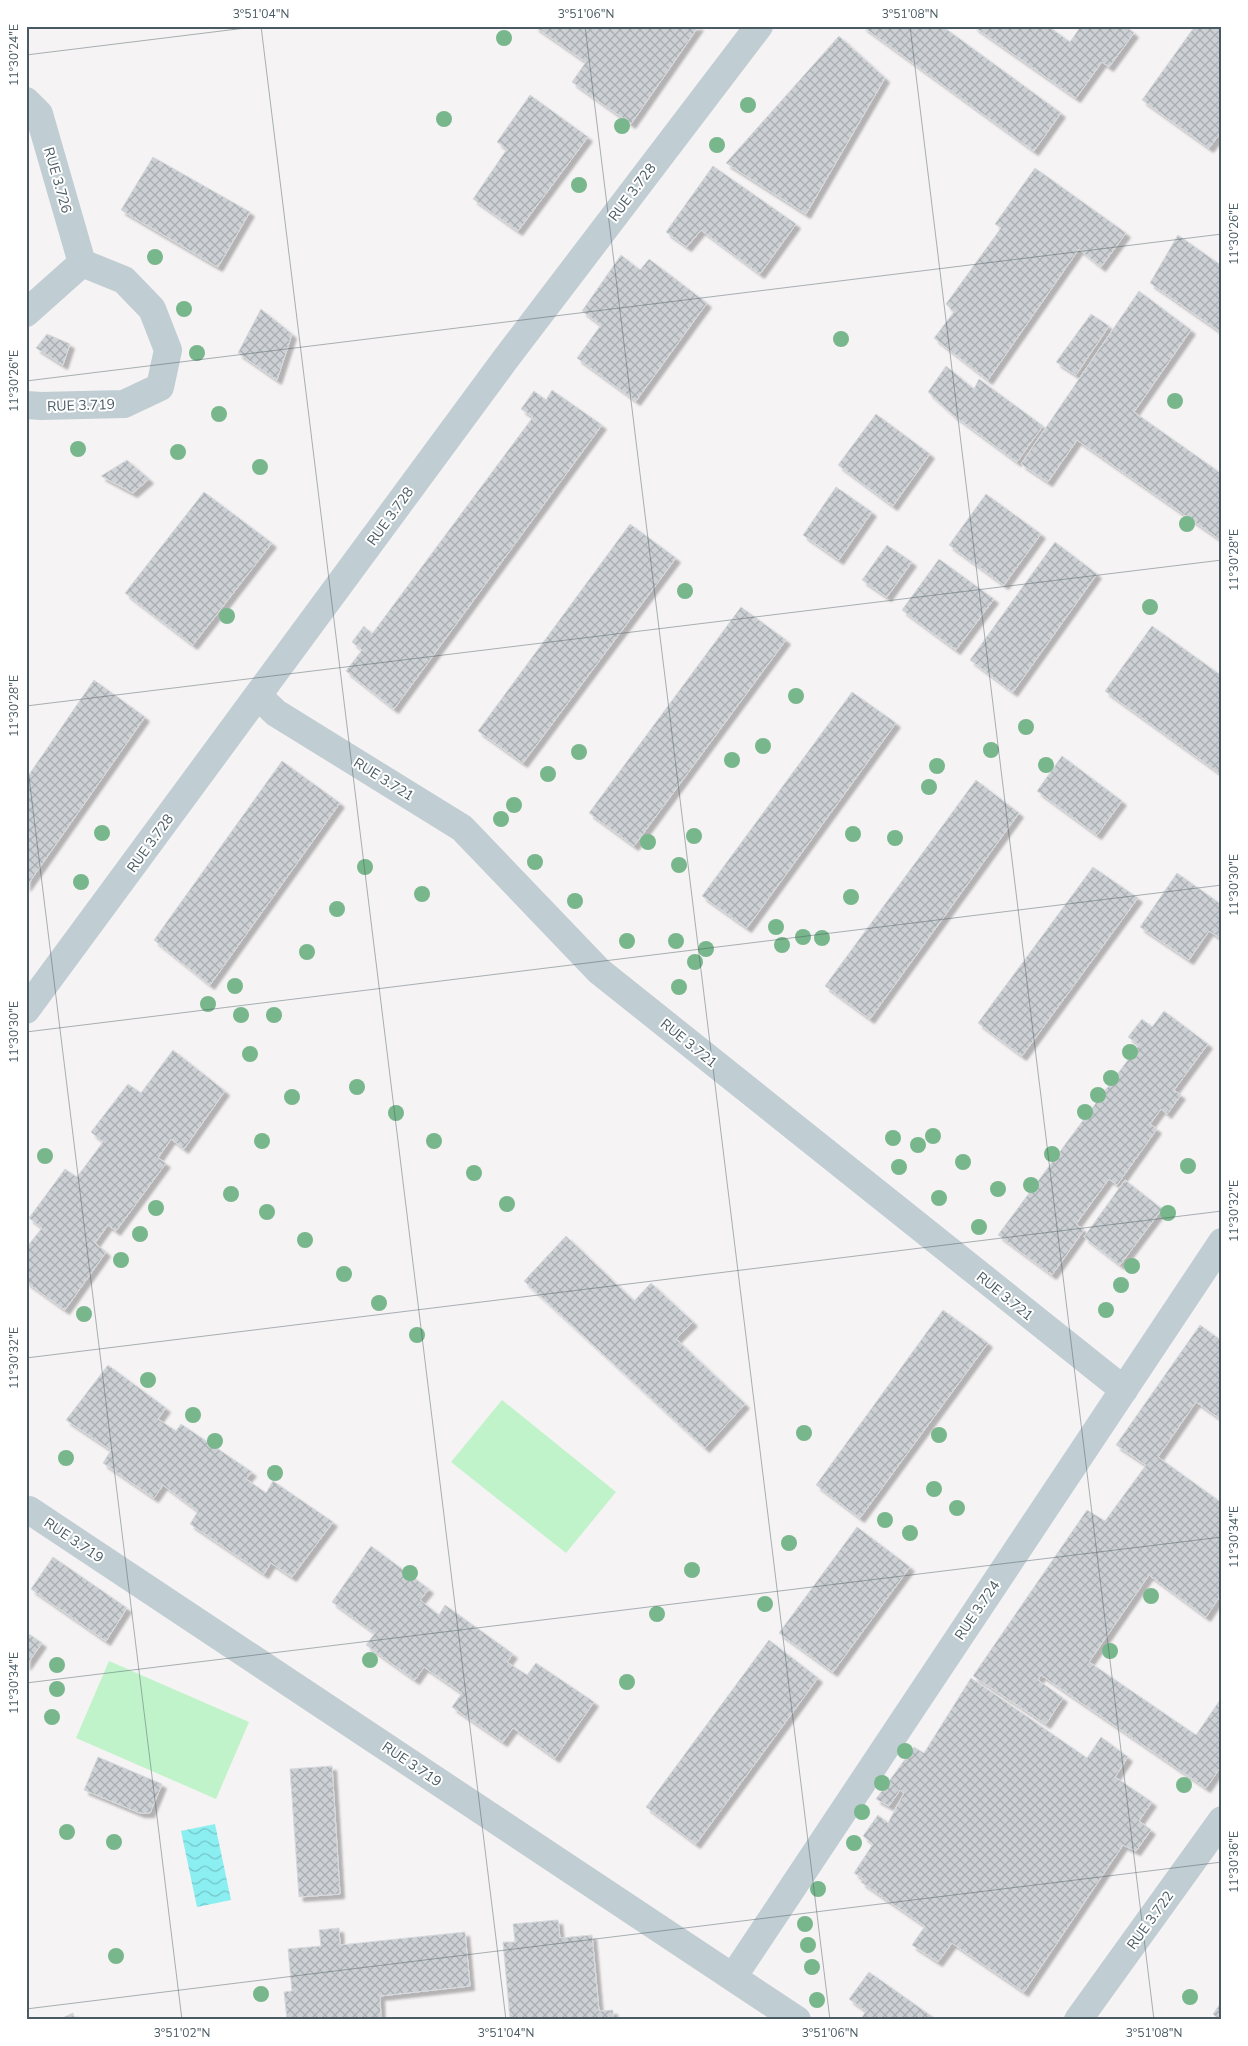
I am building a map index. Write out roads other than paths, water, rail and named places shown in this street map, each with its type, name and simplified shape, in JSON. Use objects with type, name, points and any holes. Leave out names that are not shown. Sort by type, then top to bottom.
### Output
[{"type":"street","name":"RUE 3.728","points":[[26,1010],[504,361],[758,26]]},
{"type":"street","name":"RUE 3.726","points":[[26,101],[39,114],[82,263]]},
{"type":"street","points":[[26,313],[82,263]]},
{"type":"street","name":"RUE 3.719","points":[[26,405],[124,404],[160,387],[168,350],[152,309],[124,280],[82,263]]},
{"type":"street","name":"RUE 3.721","points":[[258,696],[276,713],[462,828],[600,972],[1124,1390]]},
{"type":"street","name":"RUE 3.724","points":[[733,1977],[1222,1242]]},
{"type":"street","name":"RUE 3.719","points":[[27,1509],[797,2020]]},
{"type":"street","name":"RUE 3.722","points":[[1078,2020],[1222,1820]]},
{"type":"water","points":[[215,1824],[231,1900],[197,1907],[181,1831]]}]
